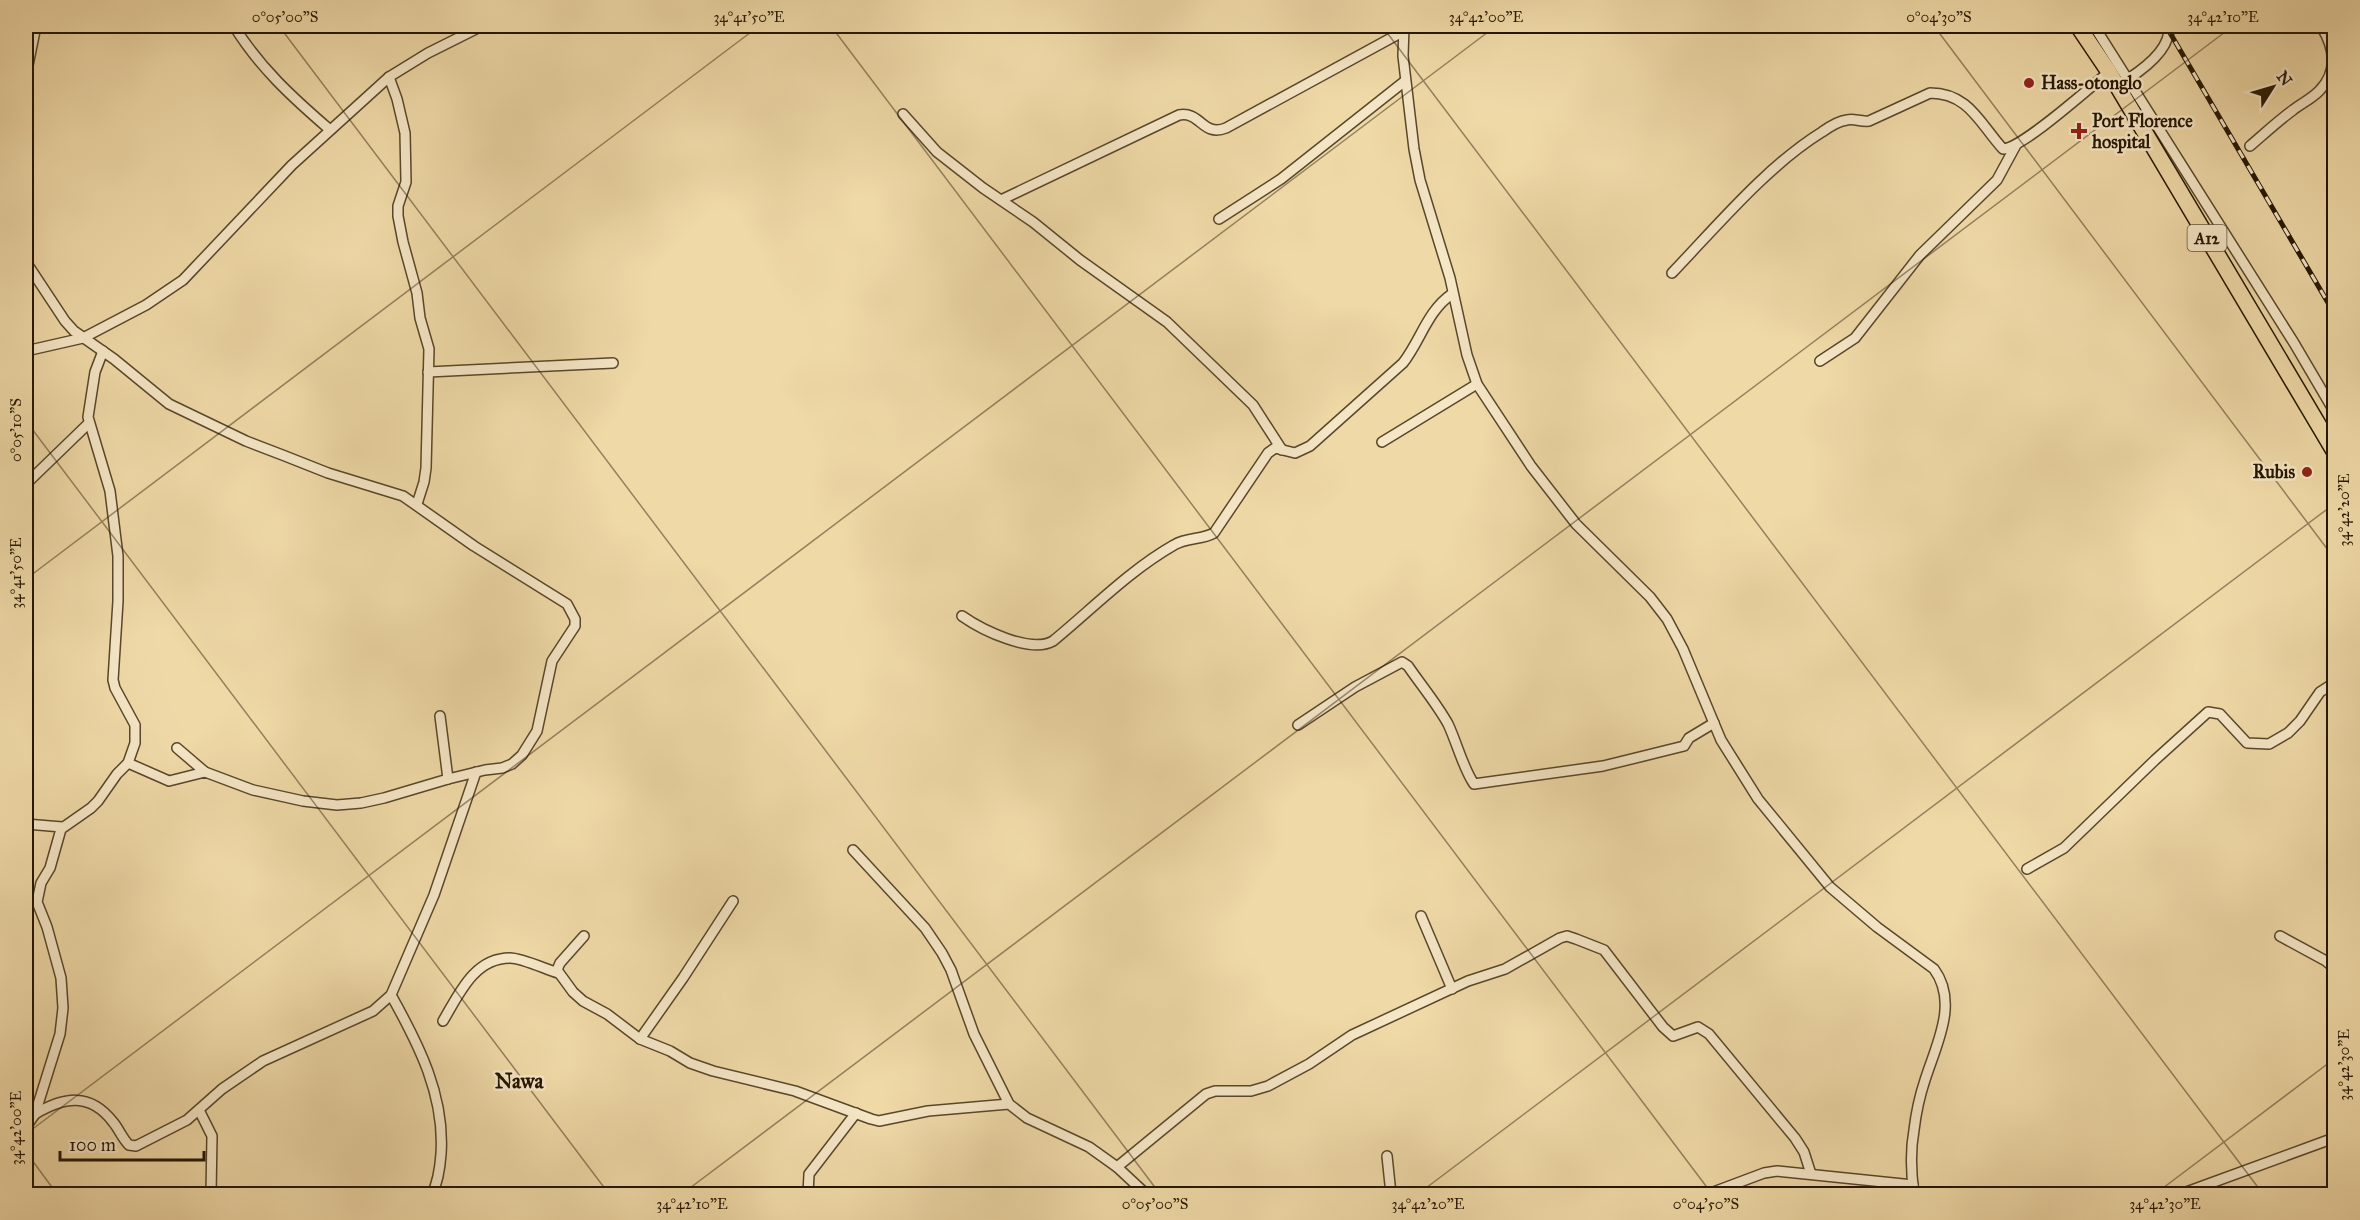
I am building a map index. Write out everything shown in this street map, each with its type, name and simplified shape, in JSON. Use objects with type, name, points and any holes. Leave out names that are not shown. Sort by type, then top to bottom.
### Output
[{"type":"highway","name":"A12","points":[[2078,26],[2109,72],[2334,451]]},
{"type":"street","points":[[26,75],[36,26]]},
{"type":"street","points":[[234,26],[261,64],[282,88],[329,129]]},
{"type":"street","points":[[2094,26],[2294,343],[2334,411]]},
{"type":"street","points":[[2127,103],[2128,80],[2157,54],[2167,38],[2169,26]]},
{"type":"street","points":[[2250,147],[2293,110],[2319,92],[2332,74],[2334,62],[2331,43],[2321,26]]},
{"type":"street","points":[[26,351],[83,338],[146,305],[183,280],[284,173],[329,129],[389,77],[475,27]]},
{"type":"street","points":[[1001,200],[1179,115],[1193,116],[1208,129],[1214,131],[1226,128],[1404,28],[1405,81],[1420,180],[1439,239],[1467,355],[1477,384],[1531,466],[1576,524],[1650,597],[1667,619],[1683,650],[1721,740],[1758,799],[1830,887],[1877,927],[1934,969],[1941,978],[1946,1002],[1944,1020],[1924,1082],[1914,1129],[1910,1166],[1914,1190],[1811,1174],[1771,1171],[1732,1190],[1708,1194]]},
{"type":"street","points":[[1672,273],[1747,194],[1804,143],[1836,124],[1848,119],[1860,122],[1869,121],[1930,93],[1940,93],[1955,97],[1966,104],[2003,149],[2016,145],[2109,72]]},
{"type":"street","points":[[389,77],[405,133],[406,182],[398,206],[398,216],[417,293],[420,318],[428,341],[426,468],[417,504]]},
{"type":"street","points":[[1219,219],[1281,178],[1405,81]]},
{"type":"street","points":[[903,114],[932,148],[1167,322],[1253,405],[1282,450]]},
{"type":"street","points":[[1820,361],[1855,338],[1920,255],[1996,180],[2016,145]]},
{"type":"street","points":[[26,262],[65,321],[83,338],[104,351],[154,393],[185,412],[246,441],[328,473],[396,493],[417,504],[474,546],[567,604],[575,619],[575,626],[552,661],[537,731],[522,755],[512,764],[448,779],[384,798],[337,805],[303,801],[253,790],[205,772],[177,748]]},
{"type":"street","points":[[962,616],[980,628],[1029,646],[1046,646],[1171,546],[1180,541],[1214,533],[1268,453],[1275,448],[1295,453],[1310,446],[1403,363],[1413,351],[1434,309],[1452,294]]},
{"type":"street","points":[[26,1127],[35,1114],[60,1034],[63,1008],[61,978],[47,927],[37,902],[41,884],[50,868],[62,827],[91,808],[128,764],[136,734],[135,725],[113,680],[118,556],[112,501],[89,423],[95,372],[104,351]]},
{"type":"street","points":[[428,372],[613,363]]},
{"type":"street","points":[[1382,442],[1477,384]]},
{"type":"street","points":[[26,484],[89,423]]},
{"type":"street","points":[[1298,725],[1355,687],[1402,662],[1408,666],[1446,722],[1474,784],[1603,766],[1684,746],[1689,738],[1714,723]]},
{"type":"street","points":[[2026,868],[2064,848],[2208,712],[2220,714],[2247,743],[2269,744],[2288,734],[2320,692],[2334,683]]},
{"type":"street","points":[[440,716],[448,779]]},
{"type":"street","points":[[128,764],[169,781],[205,772]]},
{"type":"street","points":[[35,1114],[54,1103],[73,1100],[92,1103],[105,1113],[125,1142],[133,1147],[187,1120],[222,1089],[264,1061],[373,1011],[391,995],[434,895],[476,772]]},
{"type":"street","points":[[26,824],[62,827]]},
{"type":"street","points":[[853,850],[925,928],[942,953],[951,970],[974,1034],[1009,1104],[1027,1118],[1089,1147],[1117,1167],[1146,1194]]},
{"type":"street","points":[[640,1039],[733,901]]},
{"type":"street","points":[[1421,916],[1452,989]]},
{"type":"street","points":[[558,973],[560,963],[584,936]]},
{"type":"street","points":[[1117,1167],[1206,1094],[1215,1091],[1251,1091],[1268,1086],[1309,1064],[1352,1035],[1468,981],[1506,969],[1567,936],[1604,950],[1668,1033],[1673,1036],[1680,1035],[1693,1027],[1698,1027],[1709,1034],[1795,1138],[1804,1152],[1811,1174]]},
{"type":"street","points":[[2280,936],[2334,968]]},
{"type":"street","points":[[443,1021],[470,976],[488,961],[511,957],[558,973],[583,1001],[607,1014],[640,1039],[713,1071],[795,1091],[879,1120],[928,1111],[1009,1104]]},
{"type":"street","points":[[391,995],[432,1079],[439,1108],[440,1171],[432,1194]]},
{"type":"street","points":[[199,1110],[212,1136],[211,1194]]},
{"type":"street","points":[[808,1194],[809,1174],[856,1113]]},
{"type":"street","points":[[2181,1194],[2334,1138]]},
{"type":"street","points":[[1387,1156],[1391,1194]]},
{"type":"railway","points":[[2166,26],[2334,313]]},
{"type":"place","name":"Hass-otonglo","points":[[2029,83]]},
{"type":"place","name":"Port Florence hospital","points":[[2079,131]]},
{"type":"place","name":"Rubis","points":[[2307,472]]},
{"type":"district","name":"Nawa","points":[[519,1081]]}]
